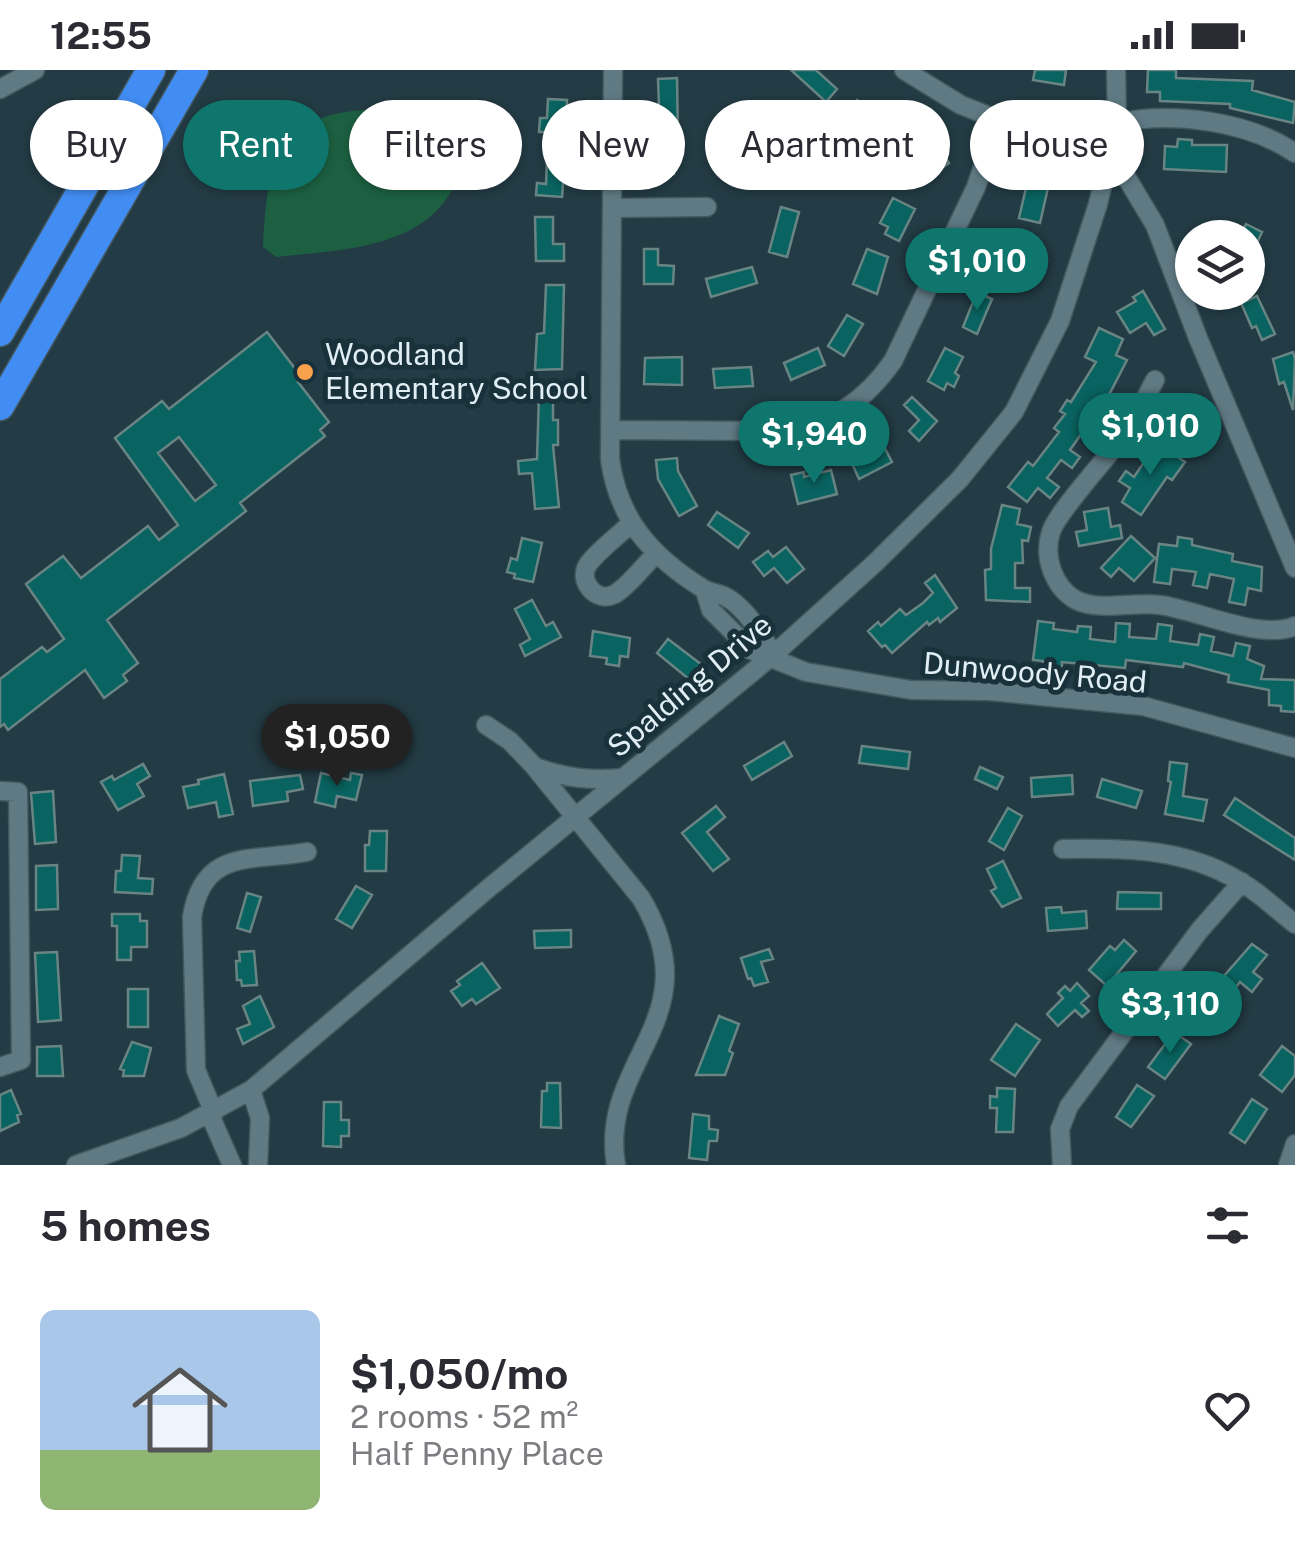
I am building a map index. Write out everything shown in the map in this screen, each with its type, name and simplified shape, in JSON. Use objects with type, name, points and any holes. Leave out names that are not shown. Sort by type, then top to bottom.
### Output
[{"type":"highway","points":[[0,332],[151,70]]},
{"type":"highway","points":[[0,406],[194,70]]},
{"type":"street","points":[[0,89],[36,70]]},
{"type":"street","points":[[612,70],[613,480],[630,524],[656,554],[614,595],[601,596],[589,589],[584,578],[588,564],[630,524]]},
{"type":"street","points":[[904,70],[970,109]]},
{"type":"street","name":"Spalding Drive","points":[[1116,70],[1117,100]]},
{"type":"street","points":[[1144,119],[1205,122],[1255,134],[1295,153]]},
{"type":"street","points":[[610,430],[782,431],[832,418],[856,404],[893,361],[973,190]]},
{"type":"street","name":"Spalding Drive","points":[[76,1165],[152,1140],[212,1114],[251,1090],[772,656],[949,491],[1014,412],[1060,321],[1101,190]]},
{"type":"street","points":[[1134,190],[1155,225],[1295,568]]},
{"type":"street","points":[[612,208],[707,207]]},
{"type":"street","points":[[1155,380],[1127,432],[1051,530],[1048,554],[1052,574],[1076,600],[1096,605],[1151,603],[1265,631],[1295,626]]},
{"type":"street","name":"Dunwoody Road","points":[[656,554],[706,591],[711,610],[751,650],[806,672],[910,690],[1066,696],[1143,706],[1295,748]]},
{"type":"street","points":[[486,725],[510,740],[534,767],[641,898],[654,921],[664,960],[662,1004],[620,1102],[615,1129],[616,1165]]},
{"type":"street","points":[[534,767],[590,781],[623,778]]},
{"type":"street","points":[[0,791],[18,792],[8,882],[21,1060],[0,1066]]},
{"type":"street","points":[[1064,849],[1123,848],[1173,853],[1207,863],[1242,882],[1295,924]]},
{"type":"street","points":[[232,1165],[196,1070],[194,899],[207,877],[228,862],[307,852]]},
{"type":"street","points":[[1062,1165],[1060,1128],[1069,1106],[1199,931],[1242,882]]},
{"type":"street","points":[[251,1090],[260,1118],[258,1165]]},
{"type":"street","points":[[1288,1165],[1295,1144]]},
{"type":"green space","points":[[349,112],[349,190],[452,190],[429,218],[390,238],[342,250],[276,257],[263,247],[269,190],[329,190],[329,116]]},
{"type":"building","points":[[791,70],[816,70],[837,89],[824,100]]},
{"type":"building","points":[[1035,70],[1066,70],[1064,85],[1033,80]]},
{"type":"building","points":[[1148,70],[1176,70],[1176,78],[1253,81],[1252,90],[1295,102],[1293,123],[1230,108],[1230,104],[1160,101],[1160,92],[1147,92]]},
{"type":"building","points":[[677,78],[677,100],[659,100],[658,79]]},
{"type":"building","points":[[1178,139],[1192,140],[1192,145],[1227,145],[1226,172],[1164,169],[1165,146],[1177,147]]},
{"type":"building","points":[[537,183],[542,184],[542,190],[563,190],[562,197],[536,195]]},
{"type":"building","points":[[1026,190],[1048,190],[1040,223],[1019,218]]},
{"type":"building","points":[[893,198],[915,209],[899,241],[885,234],[888,227],[880,223]]},
{"type":"building","points":[[781,207],[799,212],[787,257],[769,252]]},
{"type":"building","points":[[535,217],[553,217],[553,244],[564,244],[564,261],[536,261]]},
{"type":"building","points":[[1002,230],[1019,237],[1003,277],[986,270]]},
{"type":"building","points":[[644,249],[658,249],[658,265],[674,266],[673,284],[644,284]]},
{"type":"building","points":[[867,249],[888,257],[877,294],[853,284]]},
{"type":"building","points":[[752,267],[757,283],[711,297],[706,279]]},
{"type":"building","points":[[546,285],[564,285],[562,369],[535,370],[537,334],[544,333]]},
{"type":"building","points":[[1143,291],[1165,329],[1154,335],[1146,323],[1130,333],[1117,312],[1136,301],[1133,297]]},
{"type":"building","points":[[977,292],[992,299],[977,334],[963,327]]},
{"type":"building","points":[[1244,310],[1264,310],[1275,334],[1262,340],[1256,326],[1252,328]]},
{"type":"building","points":[[847,315],[863,324],[844,356],[828,346]]},
{"type":"building","points":[[1099,328],[1123,339],[1116,355],[1127,360],[1096,420],[1104,425],[1096,438],[1084,430],[1070,450],[1080,457],[1072,468],[1061,460],[1047,478],[1059,487],[1050,498],[1038,488],[1027,502],[1008,487],[1028,462],[1033,466],[1059,432],[1054,428],[1065,414],[1060,411],[1067,400],[1071,402],[1096,362],[1085,357]]},
{"type":"building","points":[[267,332],[329,422],[320,430],[325,436],[240,503],[246,511],[107,620],[138,663],[123,675],[127,681],[104,698],[85,670],[8,730],[4,724],[0,727],[0,679],[42,647],[47,652],[64,639],[26,584],[63,556],[81,578],[148,526],[159,540],[178,525],[115,438],[162,401],[169,409]],"holes":[[[179,437],[216,485],[195,501],[158,453]]]},
{"type":"building","points":[[818,348],[825,365],[791,380],[784,363]]},
{"type":"building","points":[[945,348],[963,357],[955,373],[959,376],[954,387],[947,383],[944,390],[928,381]]},
{"type":"building","points":[[1293,352],[1293,410],[1284,382],[1279,384],[1273,359]]},
{"type":"building","points":[[682,357],[682,385],[644,384],[645,358]]},
{"type":"building","points":[[751,367],[753,386],[715,388],[713,369]]},
{"type":"building","points":[[539,395],[553,395],[553,420],[558,420],[558,445],[553,445],[559,507],[535,509],[532,473],[519,474],[518,461],[537,459]]},
{"type":"building","points":[[912,397],[937,421],[919,441],[909,431],[919,420],[904,405]]},
{"type":"building","points":[[1183,398],[1210,435],[1200,442],[1197,437],[1180,449],[1166,428],[1181,418],[1172,406]]},
{"type":"building","points":[[882,443],[892,462],[859,479],[850,459]]},
{"type":"building","points":[[1157,443],[1185,462],[1172,480],[1167,477],[1141,515],[1122,502],[1130,488],[1119,481],[1126,471],[1134,477]]},
{"type":"building","points":[[677,458],[678,471],[697,506],[679,516],[658,479],[656,460]]},
{"type":"building","points":[[831,470],[837,494],[798,504],[791,475],[804,472],[804,477]]},
{"type":"building","points":[[1002,505],[1020,509],[1017,524],[1031,527],[1028,541],[1022,540],[1023,563],[1015,563],[1015,588],[1030,588],[1030,602],[986,600],[985,570],[991,569],[991,549]]},
{"type":"building","points":[[1108,508],[1111,527],[1120,525],[1122,538],[1079,546],[1076,532],[1087,530],[1084,512]]},
{"type":"building","points":[[717,512],[749,533],[738,548],[708,525]]},
{"type":"building","points":[[1131,536],[1155,558],[1134,581],[1119,568],[1111,577],[1101,568]]},
{"type":"building","points":[[1178,537],[1192,539],[1192,545],[1233,554],[1232,561],[1262,567],[1261,591],[1248,588],[1245,605],[1229,602],[1234,579],[1210,574],[1207,588],[1193,585],[1196,572],[1172,569],[1170,584],[1154,582],[1159,544],[1177,546]]},
{"type":"building","points":[[522,538],[542,543],[533,582],[514,578],[515,574],[507,572],[511,558],[517,560]]},
{"type":"building","points":[[786,547],[804,569],[787,583],[774,568],[764,576],[753,562],[768,551],[773,557]]},
{"type":"building","points":[[935,575],[957,608],[940,622],[938,618],[929,625],[927,622],[892,653],[885,645],[882,647],[868,631],[878,622],[881,626],[900,609],[906,615],[923,603],[933,593],[925,583]]},
{"type":"building","points":[[532,600],[546,626],[553,622],[561,637],[525,656],[520,645],[530,639],[515,609]]},
{"type":"building","points":[[1038,621],[1054,623],[1053,629],[1077,632],[1078,626],[1091,627],[1090,639],[1115,642],[1116,623],[1130,624],[1129,637],[1156,639],[1158,624],[1172,626],[1170,641],[1198,645],[1200,634],[1214,637],[1211,651],[1233,656],[1236,643],[1250,646],[1247,659],[1264,666],[1261,679],[1295,680],[1295,712],[1269,705],[1269,690],[1228,682],[1229,675],[1184,663],[1183,667],[1126,660],[1125,668],[1062,662],[1062,669],[1042,666],[1043,661],[1033,660]]},
{"type":"building","points":[[593,631],[630,638],[628,657],[620,656],[619,666],[606,664],[607,658],[590,656]]},
{"type":"building","points":[[668,639],[702,665],[690,680],[657,653]]},
{"type":"building","points":[[784,742],[792,756],[752,780],[744,766]]},
{"type":"building","points":[[862,746],[910,752],[908,769],[859,763]]},
{"type":"building","points":[[1170,762],[1187,764],[1183,796],[1207,800],[1203,821],[1165,814]]},
{"type":"building","points":[[143,764],[150,776],[137,784],[144,796],[118,810],[101,782],[112,776],[114,780]]},
{"type":"building","points":[[980,767],[1003,777],[997,789],[975,779]]},
{"type":"building","points":[[321,773],[350,780],[351,773],[362,775],[356,800],[337,796],[335,807],[315,802]]},
{"type":"building","points":[[224,774],[233,814],[219,817],[216,802],[188,808],[183,787]]},
{"type":"building","points":[[300,775],[303,789],[287,792],[288,801],[253,806],[250,781]]},
{"type":"building","points":[[1072,775],[1073,794],[1032,797],[1031,778]]},
{"type":"building","points":[[1102,779],[1142,791],[1136,808],[1097,797]]},
{"type":"building","points":[[53,791],[56,842],[35,844],[31,793]]},
{"type":"building","points":[[1235,798],[1295,838],[1295,860],[1224,815]]},
{"type":"building","points":[[716,806],[725,817],[707,832],[729,859],[713,871],[682,833]]},
{"type":"building","points":[[1008,808],[1022,816],[1004,850],[989,841]]},
{"type":"building","points":[[370,831],[387,831],[386,871],[365,871],[365,845],[369,845]]},
{"type":"building","points":[[122,855],[140,856],[138,878],[153,879],[152,894],[115,892]]},
{"type":"building","points":[[1003,861],[1021,898],[1002,907],[991,891],[996,888],[987,869]]},
{"type":"building","points":[[57,865],[58,909],[36,910],[36,866]]},
{"type":"building","points":[[356,886],[372,895],[352,928],[336,919]]},
{"type":"building","points":[[1118,892],[1161,893],[1161,909],[1117,909]]},
{"type":"building","points":[[247,893],[261,897],[250,932],[237,928]]},
{"type":"building","points":[[1061,907],[1062,913],[1086,911],[1087,928],[1048,931],[1046,908]]},
{"type":"building","points":[[112,914],[140,914],[140,921],[147,921],[147,947],[131,947],[131,960],[117,960],[117,926],[112,926]]},
{"type":"building","points":[[571,930],[571,947],[535,948],[534,931]]},
{"type":"building","points":[[1124,940],[1136,951],[1107,986],[1089,970],[1110,946],[1115,950]]},
{"type":"building","points":[[1252,944],[1267,955],[1253,972],[1262,979],[1252,992],[1240,982],[1211,1024],[1194,1010]]},
{"type":"building","points":[[769,949],[773,959],[761,962],[768,982],[754,986],[741,958]]},
{"type":"building","points":[[254,951],[257,985],[242,986],[241,980],[237,980],[239,952]]},
{"type":"building","points":[[57,952],[61,1020],[38,1022],[35,953]]},
{"type":"building","points":[[482,963],[500,988],[476,1004],[472,999],[462,1006],[451,991],[460,985],[457,981]]},
{"type":"building","points":[[1077,983],[1089,996],[1081,1003],[1089,1011],[1082,1017],[1075,1010],[1058,1026],[1047,1014],[1063,998],[1058,993],[1065,986],[1070,991]]},
{"type":"building","points":[[128,989],[148,989],[148,1027],[128,1027]]},
{"type":"building","points":[[260,996],[274,1027],[243,1044],[237,1029],[250,1024],[243,1006]]},
{"type":"building","points":[[719,1016],[739,1024],[725,1075],[696,1075]]},
{"type":"building","points":[[1016,1024],[1040,1040],[1015,1076],[991,1060]]},
{"type":"building","points":[[1174,1032],[1191,1044],[1165,1079],[1148,1067]]},
{"type":"building","points":[[132,1042],[151,1048],[144,1076],[123,1076],[124,1070],[120,1069]]},
{"type":"building","points":[[61,1046],[63,1076],[37,1076],[37,1047]]},
{"type":"building","points":[[1282,1046],[1295,1056],[1295,1075],[1282,1092],[1260,1075]]},
{"type":"building","points":[[547,1083],[560,1083],[561,1128],[541,1127],[542,1091],[547,1091]]},
{"type":"building","points":[[1137,1085],[1154,1096],[1131,1127],[1116,1117]]},
{"type":"building","points":[[997,1088],[1015,1089],[1013,1132],[996,1132],[997,1108],[990,1108],[990,1096],[997,1097]]},
{"type":"building","points":[[11,1090],[21,1114],[17,1115],[19,1122],[0,1131],[0,1095]]},
{"type":"building","points":[[1252,1099],[1267,1109],[1245,1143],[1230,1133]]},
{"type":"building","points":[[324,1102],[341,1102],[341,1120],[349,1120],[349,1136],[341,1136],[341,1147],[323,1146]]},
{"type":"building","points":[[693,1114],[709,1116],[709,1129],[718,1130],[717,1141],[709,1141],[707,1160],[689,1158]]},
{"type":"place","name":"Woodland Elementary School","points":[[305,372]]}]
